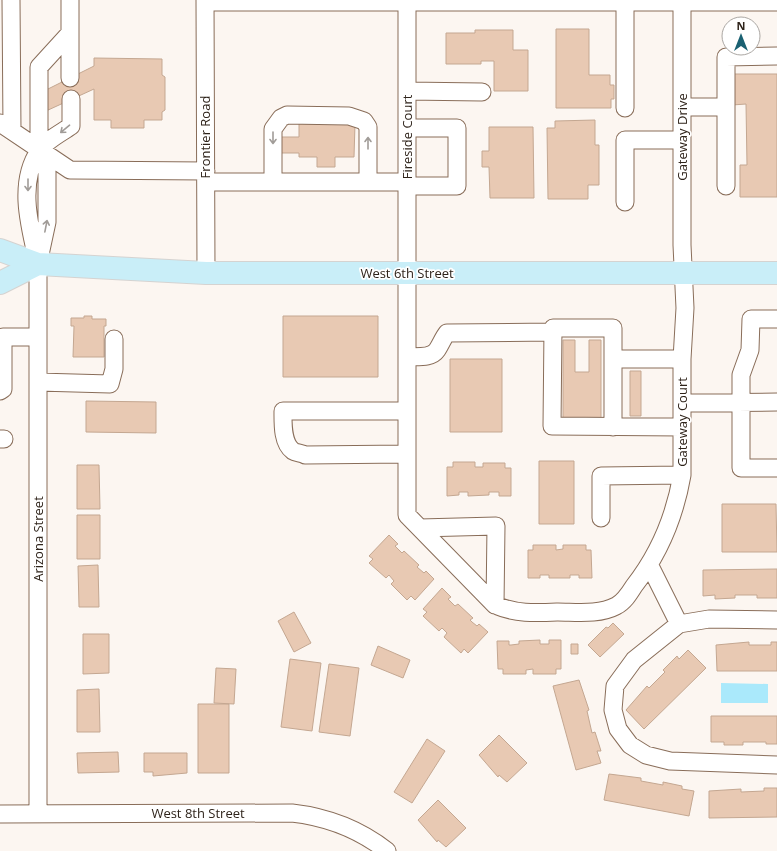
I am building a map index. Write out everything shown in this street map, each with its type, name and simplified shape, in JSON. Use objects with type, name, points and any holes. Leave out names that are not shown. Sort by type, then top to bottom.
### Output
[{"type":"main road","name":"West 6th Street","points":[[0,250],[38,264],[206,273],[777,272]]},
{"type":"main road","name":"West 6th Street","points":[[0,283],[38,264]]},
{"type":"street","points":[[11,0],[6,27],[4,129],[40,149],[70,170],[206,176],[273,182],[368,182],[457,186],[457,128],[407,128]]},
{"type":"street","points":[[70,0],[70,78]]},
{"type":"street","points":[[205,1],[777,2]]},
{"type":"street","name":"Frontier Road","points":[[205,1],[206,273]]},
{"type":"street","name":"Gateway Drive","points":[[683,273],[682,107],[690,1]]},
{"type":"street","name":"Fireside Court","points":[[407,2],[407,515],[495,605]]},
{"type":"street","points":[[625,2],[626,108]]},
{"type":"street","name":"Arizona Street","points":[[38,814],[38,264],[47,222],[47,172],[40,149],[39,67],[70,33]]},
{"type":"street","points":[[726,186],[726,57],[777,56]]},
{"type":"street","points":[[407,91],[482,92]]},
{"type":"street","points":[[40,149],[71,126],[71,99]]},
{"type":"street","points":[[682,107],[726,107]]},
{"type":"street","points":[[273,182],[273,129],[276,122],[287,115],[349,116],[356,117],[364,121],[368,127],[368,182]]},
{"type":"street","points":[[625,202],[625,140],[682,140]]},
{"type":"street","name":"Gateway Court","points":[[495,605],[511,611],[527,613],[590,612],[608,609],[624,600],[650,566],[663,537],[675,504],[682,475],[682,359],[685,308],[683,273]]},
{"type":"street","points":[[777,319],[751,319],[750,350],[741,375],[741,468],[777,468]]},
{"type":"street","points":[[613,427],[613,328],[553,328],[552,426],[613,427],[682,427]]},
{"type":"street","points":[[407,357],[428,356],[437,351],[441,340],[448,333],[553,332]]},
{"type":"street","points":[[0,392],[4,389],[4,337],[38,337]]},
{"type":"street","points":[[38,382],[110,384],[114,369],[114,339]]},
{"type":"street","points":[[613,359],[682,359]]},
{"type":"street","points":[[682,403],[777,402]]},
{"type":"street","points":[[406,454],[305,454],[292,451],[287,443],[283,430],[283,411],[407,411]]},
{"type":"street","points":[[601,518],[601,476],[682,475]]},
{"type":"street","points":[[420,528],[496,526],[495,605]]},
{"type":"street","points":[[650,566],[679,624]]},
{"type":"street","points":[[777,620],[709,619],[679,624],[634,660],[615,686],[613,710],[618,729],[630,745],[646,755],[670,761],[777,765]]},
{"type":"street","name":"West 8th Street","points":[[0,814],[292,813],[318,817],[348,828],[362,834],[387,851]]},
{"type":"water","points":[[721,683],[768,684],[768,703],[721,703]]},
{"type":"building","points":[[556,29],[589,29],[589,75],[610,75],[610,85],[614,85],[614,99],[611,99],[611,108],[556,108]]},
{"type":"building","points":[[475,30],[513,30],[513,50],[528,50],[528,91],[494,91],[494,61],[481,61],[481,64],[446,64],[446,33],[475,33]]},
{"type":"building","points":[[94,58],[162,59],[162,75],[165,77],[165,110],[162,112],[162,120],[144,120],[144,128],[111,128],[111,120],[94,120],[94,89],[46,111],[46,90],[94,66]]},
{"type":"building","points":[[732,74],[777,74],[777,197],[740,197],[740,165],[747,165],[746,104],[732,105]]},
{"type":"building","points":[[595,120],[595,145],[599,145],[599,185],[588,185],[588,199],[548,199],[547,128],[555,128],[555,121]]},
{"type":"building","points":[[299,123],[355,124],[354,157],[335,157],[335,167],[317,167],[317,157],[299,157],[299,153],[281,153],[281,137],[299,137]]},
{"type":"building","points":[[489,127],[533,127],[534,198],[490,198],[489,167],[482,167],[482,151],[489,151]]},
{"type":"building","points":[[84,316],[92,316],[92,319],[106,319],[106,326],[104,326],[104,357],[73,357],[74,326],[71,326],[71,318],[84,318]]},
{"type":"building","points":[[283,316],[378,316],[378,377],[283,377]]},
{"type":"building","points":[[563,340],[575,340],[575,372],[589,372],[589,340],[601,340],[601,418],[563,420]]},
{"type":"building","points":[[450,359],[502,359],[502,432],[450,432]]},
{"type":"building","points":[[630,371],[641,371],[641,416],[630,416]]},
{"type":"building","points":[[86,401],[156,402],[156,433],[86,432]]},
{"type":"building","points":[[539,461],[574,461],[574,524],[539,524]]},
{"type":"building","points":[[453,462],[475,462],[475,467],[483,467],[483,463],[505,463],[505,468],[511,468],[511,496],[499,496],[499,492],[489,492],[489,495],[468,496],[468,492],[459,492],[459,495],[447,496],[447,467],[453,467]]},
{"type":"building","points":[[77,465],[99,465],[100,509],[77,509]]},
{"type":"building","points":[[722,504],[776,504],[777,552],[722,552]]},
{"type":"building","points":[[77,515],[100,515],[100,559],[77,559]]},
{"type":"building","points":[[389,535],[398,544],[395,546],[402,553],[404,551],[419,565],[417,567],[424,573],[426,571],[434,579],[415,600],[411,596],[407,600],[391,584],[394,581],[389,575],[386,578],[369,563],[373,559],[369,556]]},
{"type":"building","points":[[533,545],[556,545],[556,550],[563,549],[563,545],[586,545],[586,550],[591,550],[592,578],[579,578],[579,575],[570,575],[570,578],[549,578],[549,575],[540,575],[540,578],[528,578],[528,550],[533,550]]},
{"type":"building","points":[[98,565],[99,607],[79,607],[78,566]]},
{"type":"building","points":[[777,569],[777,598],[757,598],[757,595],[735,595],[735,598],[715,599],[715,595],[703,596],[703,570]]},
{"type":"building","points":[[442,588],[451,597],[448,599],[455,606],[458,604],[473,618],[470,620],[472,622],[477,626],[479,624],[488,632],[468,653],[464,649],[461,653],[444,637],[447,633],[442,628],[439,631],[423,616],[427,612],[423,609]]},
{"type":"building","points":[[294,612],[311,643],[294,652],[278,621]]},
{"type":"building","points":[[613,623],[624,634],[600,657],[588,645],[606,627],[608,628]]},
{"type":"building","points":[[83,634],[109,634],[109,673],[83,674]]},
{"type":"building","points":[[540,640],[540,644],[549,644],[549,640],[561,640],[561,669],[556,669],[556,674],[533,674],[533,669],[526,670],[526,674],[503,674],[503,669],[498,669],[497,641],[509,641],[509,645],[511,645],[519,644],[519,641]]},
{"type":"building","points":[[749,642],[749,645],[771,645],[771,642],[777,642],[777,671],[717,671],[716,645]]},
{"type":"building","points":[[571,644],[578,644],[578,654],[571,654]]},
{"type":"building","points":[[378,646],[410,660],[403,678],[371,665]]},
{"type":"building","points":[[688,650],[706,668],[644,729],[626,710],[647,686],[649,688],[665,672],[663,670],[677,656],[679,659]]},
{"type":"building","points":[[290,659],[321,663],[312,731],[281,727]]},
{"type":"building","points":[[329,664],[359,668],[350,736],[319,732]]},
{"type":"building","points":[[216,668],[236,669],[234,704],[214,703]]},
{"type":"building","points":[[579,680],[589,710],[587,711],[592,733],[595,732],[601,751],[597,751],[601,763],[576,770],[553,686]]},
{"type":"building","points":[[99,689],[100,732],[77,732],[77,690]]},
{"type":"building","points":[[198,704],[229,704],[229,773],[198,773]]},
{"type":"building","points":[[711,716],[777,716],[777,744],[766,744],[766,742],[743,742],[743,745],[724,745],[724,742],[711,742]]},
{"type":"building","points":[[499,735],[527,763],[507,782],[499,775],[498,777],[479,755]]},
{"type":"building","points":[[427,739],[445,751],[412,803],[394,792]]},
{"type":"building","points":[[118,752],[119,772],[78,773],[77,753]]},
{"type":"building","points":[[144,753],[187,753],[187,773],[153,776],[153,772],[144,772]]},
{"type":"building","points":[[609,774],[641,778],[641,781],[663,785],[663,782],[682,786],[682,789],[694,791],[689,816],[604,800]]},
{"type":"building","points":[[764,788],[777,788],[777,817],[709,818],[709,791],[741,789],[741,792],[764,791]]},
{"type":"building","points":[[438,800],[466,828],[446,847],[438,840],[437,842],[418,820]]}]
